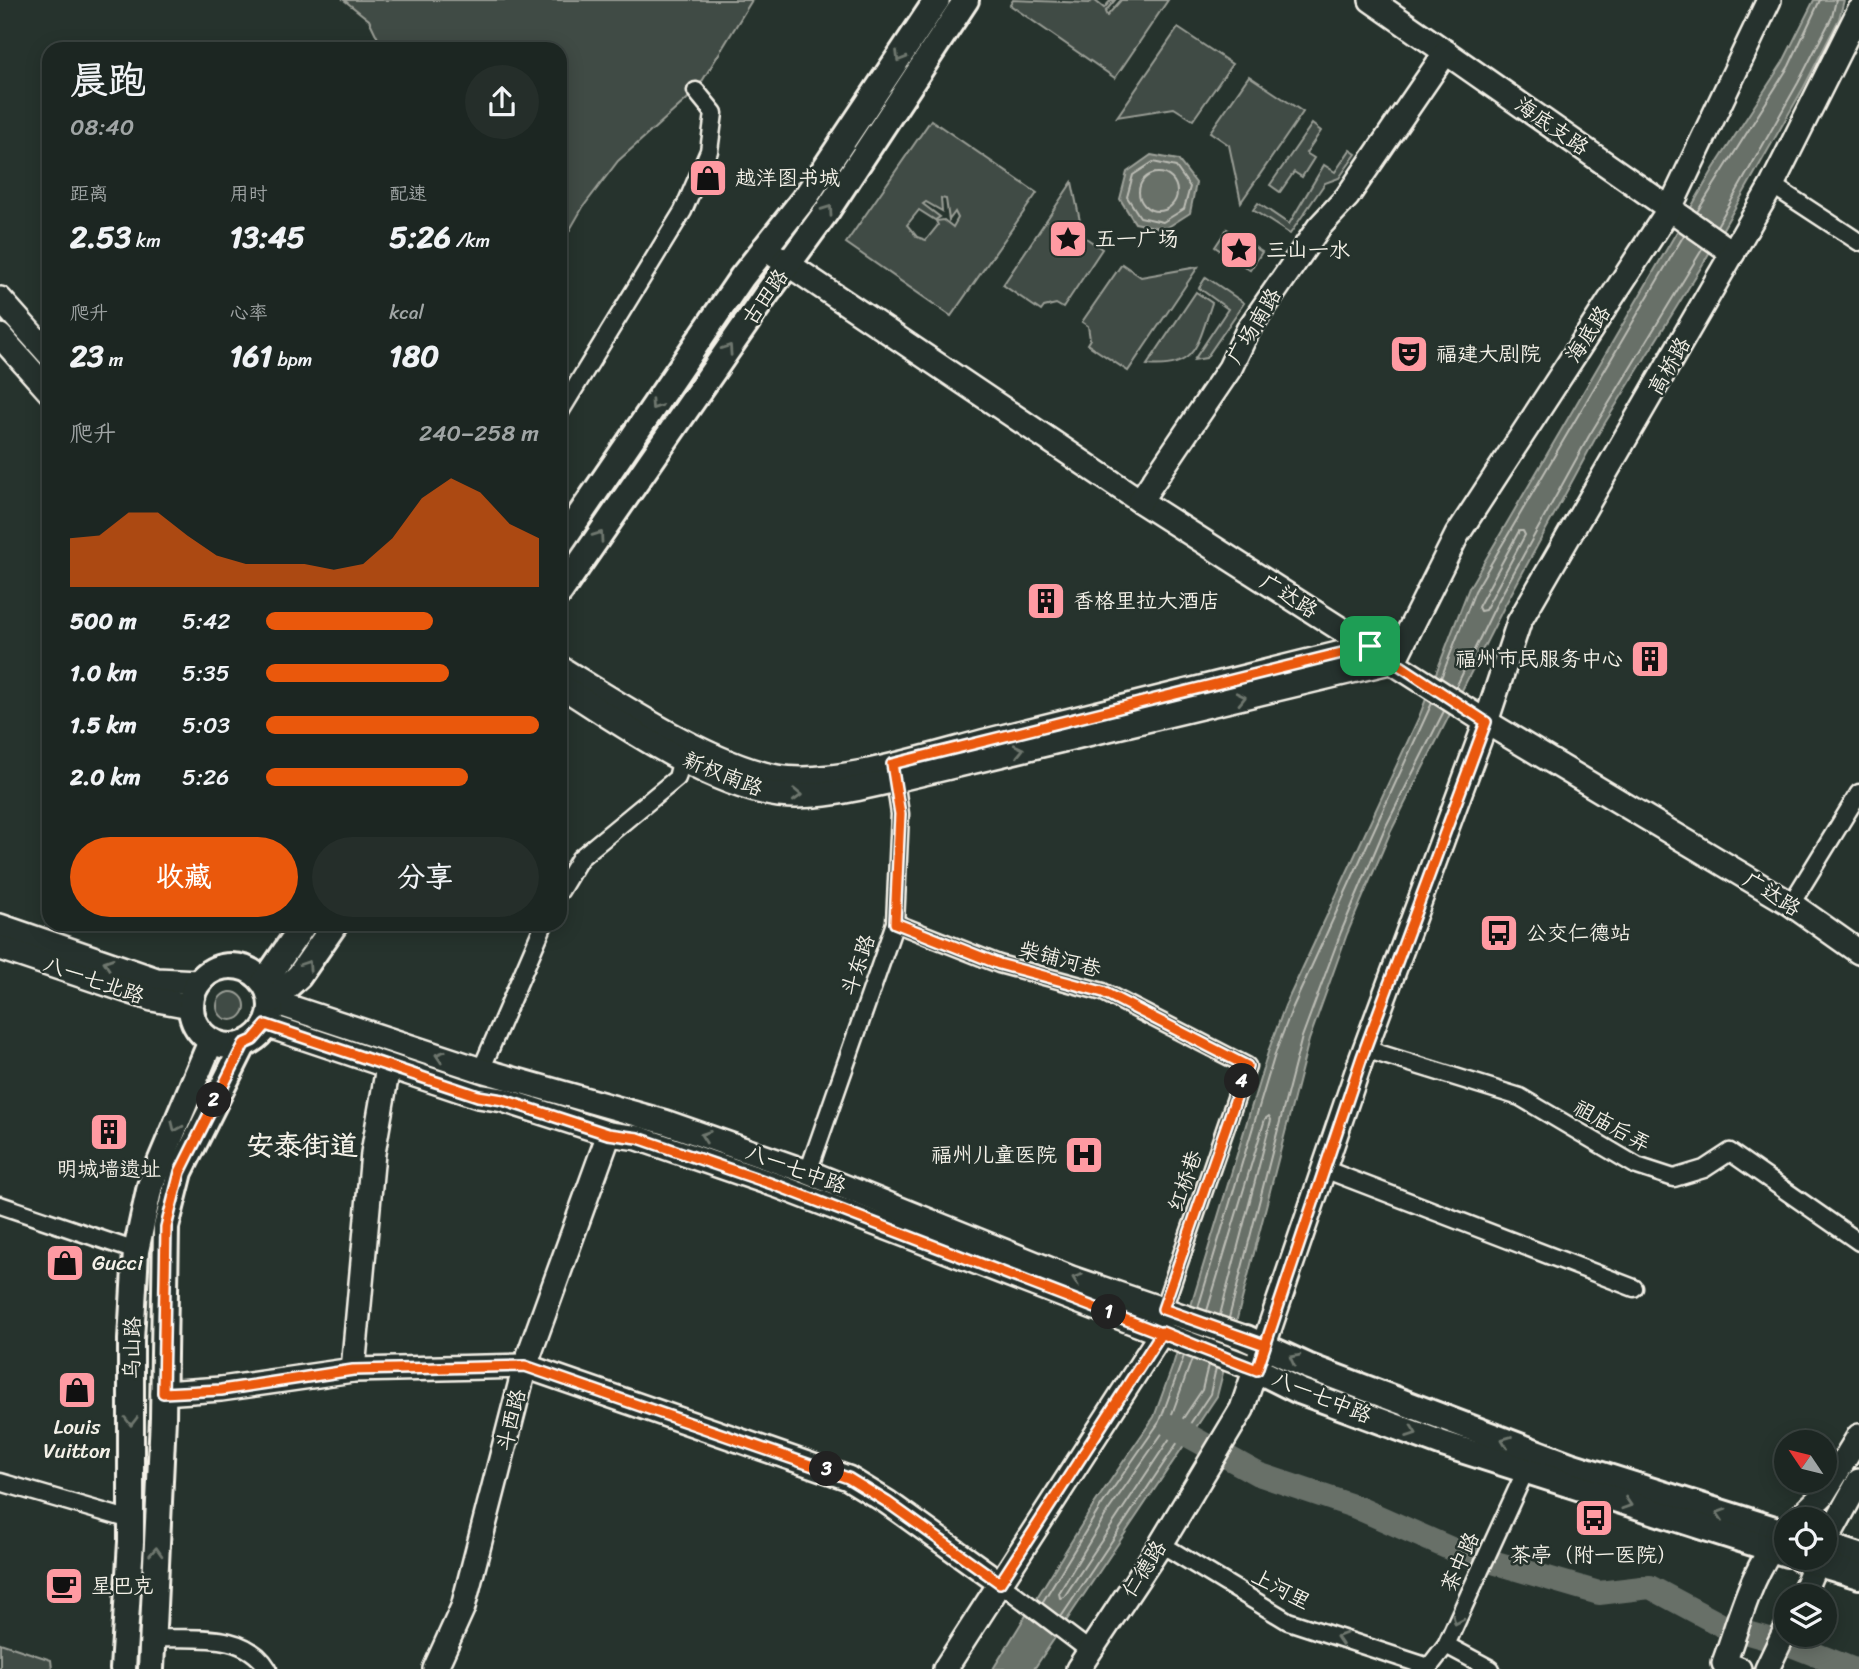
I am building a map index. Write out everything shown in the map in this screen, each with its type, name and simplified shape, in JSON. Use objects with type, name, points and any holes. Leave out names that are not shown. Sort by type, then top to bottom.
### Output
[{"type":"main road","name":"古田路","points":[[567,534],[764,248],[807,195],[937,0]]},
{"type":"main road","name":"古田路","points":[[567,582],[827,211],[966,0]]},
{"type":"main road","points":[[268,991],[244,967],[219,967],[198,982],[190,1006],[196,1026],[211,1041],[222,1045],[244,1044],[253,1040],[266,1025],[268,991],[299,931]]},
{"type":"main road","points":[[268,991],[299,976],[330,931]]},
{"type":"main road","name":"乌山路","points":[[123,1669],[131,1520],[131,1340],[136,1251],[150,1186],[211,1041]]},
{"type":"main road","name":"乌山路","points":[[151,1669],[163,1393],[166,1227],[180,1172],[244,1044]]},
{"type":"main road","name":"八一七中路","points":[[1255,1341],[1307,1366],[1570,1465],[1774,1532]]},
{"type":"main road","name":"八一七中路","points":[[1252,1368],[1299,1391],[1525,1472],[1774,1533]]},
{"type":"main road","points":[[1837,1554],[1859,1556]]},
{"type":"main road","points":[[1837,1564],[1859,1576]]},
{"type":"street","name":"海底支路","points":[[1371,0],[1733,253]]},
{"type":"street","name":"海底路","points":[[1402,666],[1457,536],[1670,208],[1769,0]]},
{"type":"street","name":"高桥路","points":[[1478,716],[1519,622],[1772,185],[1859,11]]},
{"type":"street","name":"广场南路","points":[[1140,501],[1230,368],[1256,319],[1319,227],[1348,197],[1446,52]]},
{"type":"street","points":[[567,401],[683,211],[709,150],[714,113],[696,91]]},
{"type":"street","points":[[1772,185],[1859,242]]},
{"type":"street","name":"广达路","points":[[764,248],[1140,501],[1478,716],[1791,904],[1859,952]]},
{"type":"street","points":[[0,299],[42,346]]},
{"type":"street","points":[[0,336],[42,383]]},
{"type":"street","name":"新权南路","points":[[567,689],[682,758],[748,788],[779,794],[815,796],[894,772],[1370,646]]},
{"type":"street","name":"新权南路","points":[[567,672],[623,707],[751,771],[779,778],[812,778],[894,772],[1402,666]]},
{"type":"street","points":[[1252,1368],[1255,1341],[1324,1169],[1478,716]]},
{"type":"street","points":[[567,879],[580,858],[677,778],[682,758]]},
{"type":"street","name":"斗东路","points":[[808,1172],[895,923],[900,814],[894,772]]},
{"type":"street","points":[[1791,904],[1859,793]]},
{"type":"street","name":"柴铺河巷","points":[[895,923],[999,964],[1103,992],[1247,1066]]},
{"type":"street","points":[[0,926],[157,980],[198,982]]},
{"type":"street","points":[[481,1070],[541,931]]},
{"type":"street","name":"八一七北路","points":[[0,948],[152,999],[190,1006]]},
{"type":"street","name":"八一七中路","points":[[268,991],[481,1070],[665,1122],[808,1172],[1163,1317],[1252,1368]]},
{"type":"street","name":"八一七中路","points":[[266,1025],[388,1067],[608,1134],[638,1138],[1163,1317],[1255,1341]]},
{"type":"street","name":"祖庙后弄","points":[[1365,1049],[1520,1097],[1637,1166],[1674,1178],[1704,1169],[1730,1152],[1859,1242]]},
{"type":"street","name":"红桥巷","points":[[1163,1317],[1247,1066]]},
{"type":"street","points":[[353,1370],[373,1153],[388,1067]]},
{"type":"street","name":"斗西路","points":[[435,1669],[463,1607],[525,1366],[608,1134]]},
{"type":"street","points":[[1324,1169],[1634,1287]]},
{"type":"street","points":[[0,1205],[136,1251]]},
{"type":"street","points":[[945,1669],[1163,1317]]},
{"type":"street","points":[[163,1393],[221,1390],[353,1370],[525,1366],[848,1478],[887,1502],[1000,1583],[1084,1660]]},
{"type":"street","name":"仁德路","points":[[1084,1660],[1228,1437],[1252,1368]]},
{"type":"street","points":[[1812,1507],[1822,1496],[1859,1436]]},
{"type":"street","name":"茶中路","points":[[1429,1667],[1446,1646],[1487,1550],[1525,1472]]},
{"type":"street","points":[[1837,1519],[1859,1481]]},
{"type":"street","points":[[0,1482],[131,1520]]},
{"type":"street","name":"上河里","points":[[1161,1544],[1288,1621],[1429,1667]]},
{"type":"street","points":[[1738,1669],[1724,1663],[1742,1611],[1774,1556]]},
{"type":"street","points":[[152,1638],[238,1641],[262,1659],[268,1669]]},
{"type":"street","points":[[1446,1646],[1491,1669]]},
{"type":"shaded area","points":[[344,0],[752,0],[696,91],[618,161],[583,207],[567,235],[567,42],[380,42],[369,20]]},
{"type":"shaded area","points":[[1013,0],[1089,3],[1094,0],[1104,8],[1111,0],[1115,0],[1105,12],[1107,16],[1121,0],[1168,0],[1115,78],[1010,5]]},
{"type":"shaded area","points":[[1178,28],[1232,64],[1193,120],[1174,108],[1117,117]]},
{"type":"shaded area","points":[[1249,76],[1303,112],[1241,202],[1229,145],[1210,132]]},
{"type":"shaded area","points":[[931,120],[1037,193],[951,316],[846,243]],"holes":[[[941,198],[946,199],[949,220],[955,212],[958,218],[953,227],[944,220],[936,221],[938,225],[926,240],[917,237],[907,225],[919,210],[935,220],[940,217],[923,204],[926,202],[942,211]]]},
{"type":"shaded area","points":[[1312,124],[1321,131],[1306,153],[1314,158],[1302,177],[1294,172],[1280,192],[1270,185]]},
{"type":"shaded area","points":[[1350,150],[1356,154],[1339,178],[1325,183],[1290,234],[1253,210],[1258,203],[1289,224],[1324,165],[1335,172]]},
{"type":"shaded area","points":[[1072,182],[1083,236],[1102,249],[1063,308],[1056,304],[1044,307],[1041,311],[1003,285]]},
{"type":"shaded area","points":[[1227,229],[1262,252],[1250,270],[1215,247]]},
{"type":"shaded area","points":[[1122,264],[1141,277],[1198,267],[1128,371],[1087,344],[1090,339],[1088,326],[1082,322]]},
{"type":"shaded area","points":[[1206,277],[1244,303],[1206,358],[1194,360],[1228,309],[1199,288]]},
{"type":"shaded area","points":[[1196,292],[1212,303],[1193,351],[1176,363],[1147,365]]},
{"type":"shaded area","points":[[231,992],[241,996],[245,1006],[241,1016],[231,1020],[221,1016],[217,1006],[221,996]]},
{"type":"shaded area","points":[[0,1643],[51,1660],[52,1669],[0,1669]]},
{"type":"water","points":[[1814,0],[1844,0],[1839,19],[1804,87],[1700,269],[1595,439],[1504,607],[1390,833],[1347,934],[1309,1040],[1217,1396],[1034,1669],[993,1669],[1095,1503],[1154,1417],[1173,1365],[1269,1049],[1285,1006],[1419,717],[1469,588],[1714,168],[1783,62]]},
{"type":"water","points":[[1151,155],[1178,160],[1196,183],[1190,213],[1165,229],[1135,223],[1120,199],[1127,172]]},
{"type":"waterway","points":[[1171,1426],[1258,1474],[1356,1507],[1458,1552],[1599,1593],[1650,1587],[1723,1626],[1794,1646],[1852,1669]]},
{"type":"place","name":"越洋图书城","points":[[708,178]]},
{"type":"place","name":"五一广场","points":[[1068,239]]},
{"type":"place","name":"三山一水","points":[[1239,250]]},
{"type":"place","name":"福建大剧院","points":[[1409,354]]},
{"type":"place","name":"香格里拉大酒店","points":[[1046,601]]},
{"type":"place","name":"福州市民服务中心","points":[[1650,659]]},
{"type":"place","name":"公交仁德站","points":[[1499,933]]},
{"type":"place","name":"明城墙遗址","points":[[109,1132]]},
{"type":"place","name":"福州儿童医院","points":[[1084,1155]]},
{"type":"place","name":"Gucci","points":[[65,1263]]},
{"type":"place","name":"Louis Vuitton","points":[[77,1390]]},
{"type":"place","name":"茶亭（附一医院）","points":[[1594,1518]]},
{"type":"place","name":"星巴克","points":[[64,1586]]},
{"type":"district","name":"安泰街道","points":[[302,1145]]},
{"type":"route","points":[[1370,646],[892,764],[900,814],[895,923],[999,964],[1103,992],[1247,1066],[1163,1309],[1265,1345],[1257,1370],[1246,1366],[1162,1332],[1000,1583],[887,1502],[848,1478],[525,1366],[353,1370],[221,1390],[163,1393],[166,1227],[180,1172],[201,1124],[244,1044],[260,1034],[266,1025],[478,1096],[503,1100],[608,1134],[638,1138],[778,1186],[1162,1332],[1257,1370],[1362,1057],[1486,722],[1370,646]]}]
